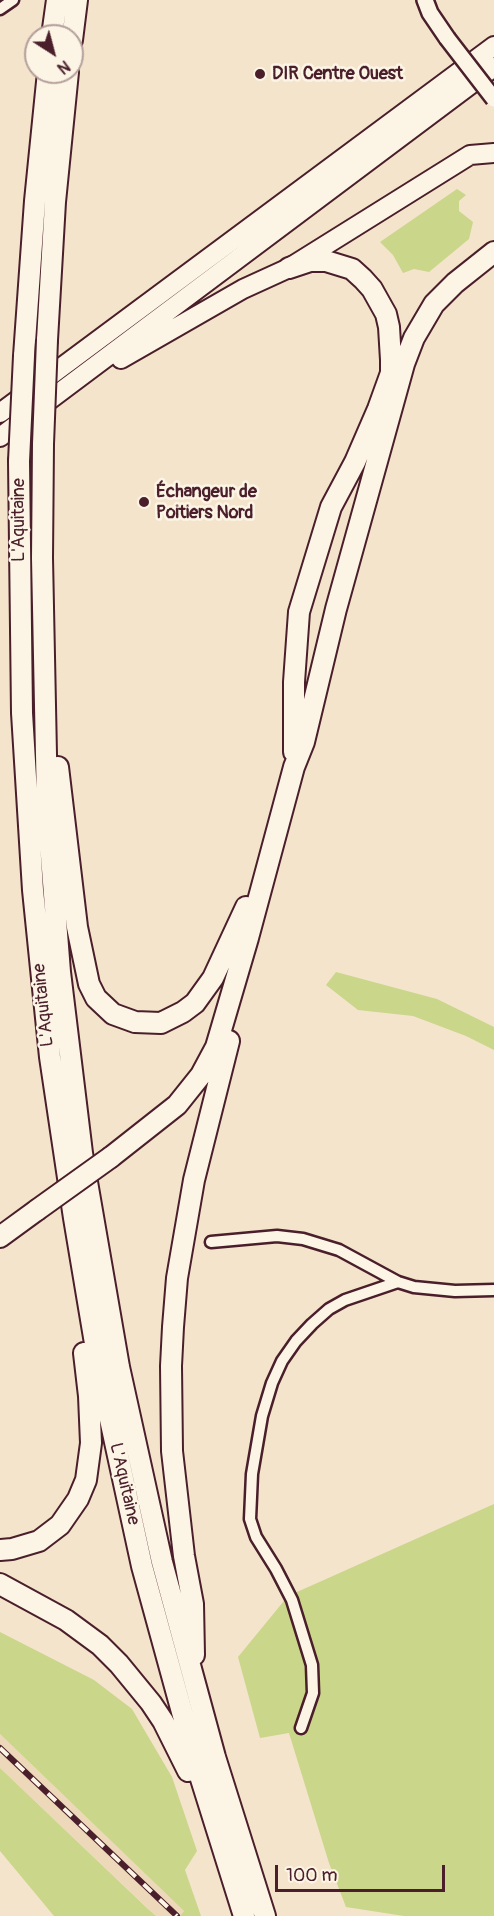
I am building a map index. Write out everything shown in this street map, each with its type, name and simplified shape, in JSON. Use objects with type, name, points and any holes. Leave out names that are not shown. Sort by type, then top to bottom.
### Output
[{"type":"highway","points":[[54,24],[57,0]]},
{"type":"highway","points":[[74,24],[77,0]]},
{"type":"highway","points":[[0,413],[494,46]]},
{"type":"highway","points":[[0,437],[494,67]]},
{"type":"highway","name":"L'Aquitaine","points":[[47,84],[35,201],[19,460],[25,771],[33,890],[51,1061],[75,1229],[115,1444],[155,1617],[244,1916]]},
{"type":"highway","points":[[67,84],[55,202],[52,270],[47,441],[49,558],[59,774],[77,927],[89,984],[96,998],[113,1014],[135,1022],[161,1023],[195,1003],[213,978],[272,850]]},
{"type":"highway","points":[[289,268],[471,155],[494,153]]},
{"type":"highway","points":[[294,767],[294,682],[299,612],[331,507],[355,462],[398,369],[434,304],[455,283],[494,252]]},
{"type":"highway","points":[[0,445],[117,361],[243,289],[289,268],[310,261],[326,261],[352,270],[372,289],[386,314],[398,369],[304,742],[294,767],[223,1029],[216,1047],[201,1075],[177,1105],[111,1157],[0,1237]]},
{"type":"highway","name":"L'Aquitaine","points":[[47,441],[42,558],[47,804],[59,960],[82,1152],[119,1367],[155,1532],[195,1687],[265,1916]]},
{"type":"highway","points":[[195,1687],[193,1604],[178,1514],[172,1451],[172,1327],[187,1215],[202,1144],[232,1032],[248,938]]},
{"type":"highway","points":[[0,1550],[26,1546],[39,1541],[60,1525],[78,1500],[89,1463],[91,1434],[89,1396],[65,1212],[51,1061]]},
{"type":"highway","points":[[0,1584],[42,1605],[81,1630],[100,1645],[127,1673],[163,1721],[218,1833]]},
{"type":"main road","points":[[425,0],[430,13],[447,38],[494,99]]},
{"type":"street","points":[[0,9],[13,0]]},
{"type":"street","points":[[211,1242],[277,1236],[311,1241],[339,1250],[398,1282],[414,1287],[447,1291],[494,1290]]},
{"type":"street","points":[[301,1728],[313,1693],[312,1665],[292,1600],[256,1537],[250,1519],[252,1474],[262,1416],[272,1383],[282,1361],[312,1324],[329,1309],[345,1300],[398,1282]]},
{"type":"shaded area","points":[[0,1734],[184,1911],[180,1916],[156,1916],[0,1768]]},
{"type":"green space","points":[[457,189],[466,195],[459,201],[459,211],[473,222],[469,239],[429,272],[414,269],[403,273],[393,255],[380,242]]},
{"type":"green space","points":[[336,972],[437,999],[494,1027],[494,1050],[466,1036],[413,1016],[358,1010],[326,985]]},
{"type":"green space","points":[[494,1504],[494,1916],[404,1916],[346,1907],[329,1863],[289,1733],[260,1738],[238,1657],[288,1596]]},
{"type":"green space","points":[[0,1632],[94,1680],[132,1709],[172,1777],[197,1851],[185,1870],[201,1916],[180,1916],[184,1911],[0,1734]]},
{"type":"green space","points":[[0,1768],[156,1916],[54,1916],[0,1851]]},
{"type":"railway","points":[[0,1748],[177,1916]]},
{"type":"place","name":"DIR Centre Ouest","points":[[260,74]]},
{"type":"place","name":"Échangeur de Poitiers Nord","points":[[144,502]]}]
